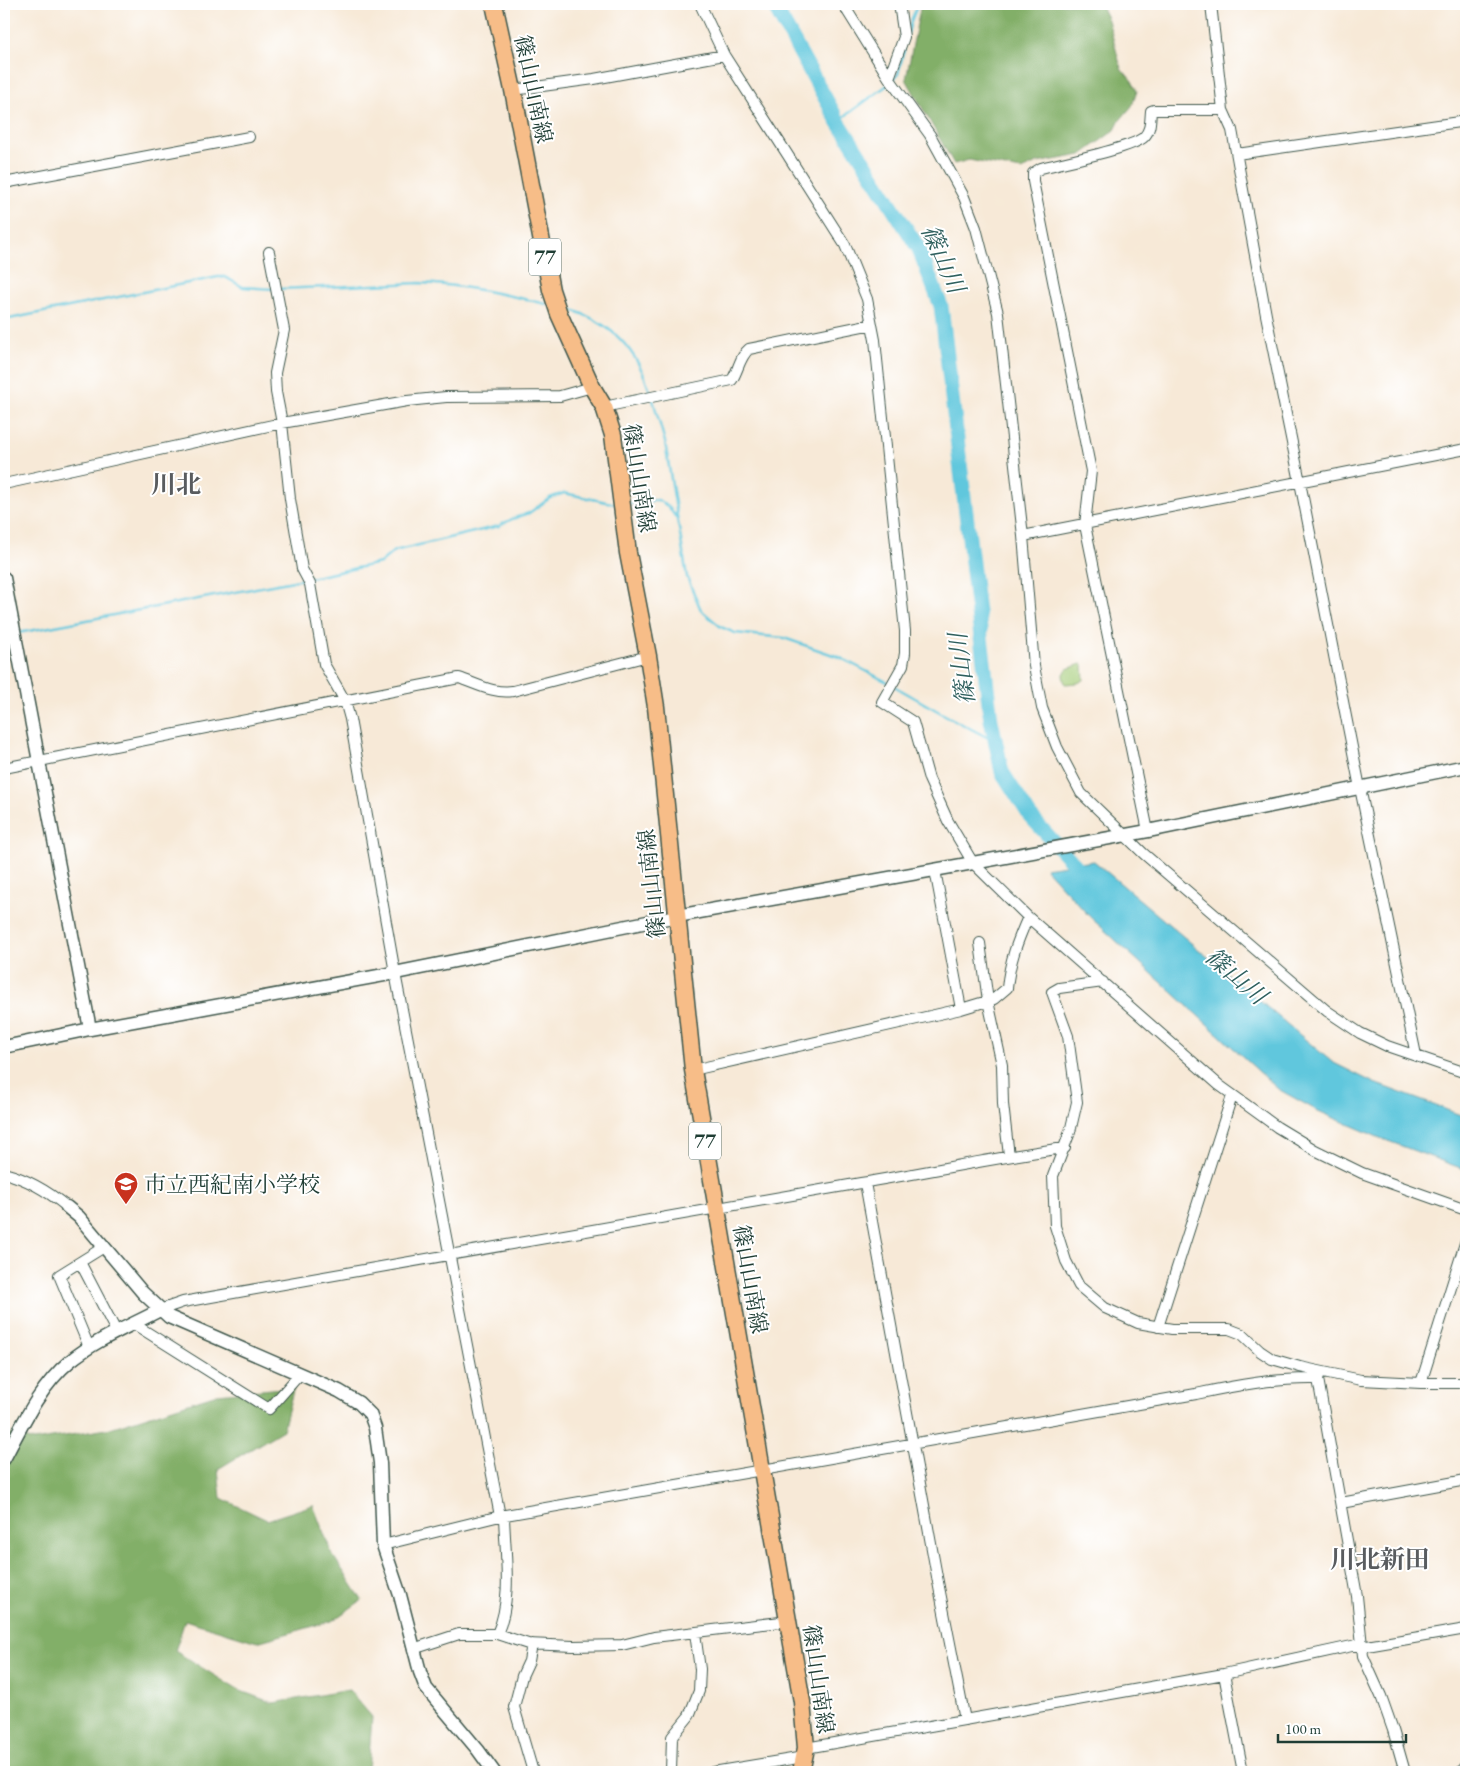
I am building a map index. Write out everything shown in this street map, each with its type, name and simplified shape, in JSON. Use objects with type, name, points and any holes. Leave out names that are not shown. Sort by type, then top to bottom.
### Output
[{"type":"main road","name":"篠山山南線","points":[[494,4],[513,90],[551,290],[559,314],[592,387],[604,407],[614,435],[628,553],[656,707],[693,1070],[761,1470],[789,1621],[802,1702],[804,1759]]},
{"type":"street","points":[[700,4],[724,55],[845,245],[867,299],[872,324],[905,630],[905,653],[900,670],[882,702],[912,722],[933,788],[948,821],[978,863],[1028,917],[1232,1096],[1315,1150],[1362,1173],[1466,1210]]},
{"type":"street","points":[[843,4],[890,78],[930,135],[964,197],[976,228],[998,313],[1023,536],[1034,666],[1042,708],[1057,747],[1081,793],[1121,835],[1327,1011],[1360,1033],[1387,1046],[1466,1073]]},
{"type":"street","points":[[890,78],[904,37],[899,4]]},
{"type":"street","points":[[1211,4],[1224,110],[1232,130],[1237,154],[1266,315],[1360,788],[1416,1055]]},
{"type":"street","points":[[513,90],[594,79],[724,55]]},
{"type":"street","points":[[1148,830],[1085,525],[1091,471],[1033,173],[1040,168],[1125,147],[1143,138],[1150,128],[1151,111],[1154,110],[1224,110]]},
{"type":"street","points":[[1237,154],[1466,121]]},
{"type":"street","points":[[4,183],[249,137]]},
{"type":"street","points":[[269,252],[284,330],[275,373],[276,392],[282,423],[290,499],[302,569],[310,584],[324,664],[345,701],[395,973],[502,1516],[507,1599],[503,1620],[497,1634]]},
{"type":"street","points":[[604,407],[732,380],[745,352],[749,349],[872,324]]},
{"type":"street","points":[[4,484],[282,423],[427,399],[446,397],[560,396],[592,387]]},
{"type":"street","points":[[1023,536],[1466,448]]},
{"type":"street","points":[[4,578],[90,1029]]},
{"type":"street","points":[[4,768],[459,678],[494,690],[513,691],[648,656]]},
{"type":"street","points":[[4,1047],[90,1029],[395,973],[677,916],[978,863],[1466,766]]},
{"type":"street","points":[[935,870],[961,1009]]},
{"type":"street","points":[[693,1070],[961,1009],[994,999],[1007,988],[1014,949],[1028,917]]},
{"type":"street","points":[[980,943],[988,1001],[1002,1065],[1003,1104],[1008,1156]]},
{"type":"street","points":[[1103,982],[1060,988],[1052,992],[1068,1036],[1077,1102],[1065,1148],[1053,1176],[1055,1226],[1066,1261],[1079,1286],[1105,1308],[1138,1323],[1172,1329],[1229,1329],[1242,1334],[1272,1360],[1319,1375],[1361,1380],[1466,1383]]},
{"type":"street","points":[[1158,1327],[1232,1096]]},
{"type":"street","points":[[4,1459],[33,1405],[55,1376],[69,1362],[89,1347],[160,1310],[183,1302],[865,1183],[1008,1156],[1065,1148]]},
{"type":"street","points":[[4,1173],[40,1188],[68,1207],[160,1310],[169,1317],[339,1391],[359,1403],[370,1414],[375,1428],[380,1462],[383,1545],[400,1595],[420,1672],[426,1688],[494,1772]]},
{"type":"street","points":[[865,1183],[965,1720]]},
{"type":"street","points":[[1421,1383],[1466,1240]]},
{"type":"street","points":[[89,1347],[59,1275],[104,1247]]},
{"type":"street","points":[[80,1262],[116,1333]]},
{"type":"street","points":[[134,1324],[269,1409],[300,1374]]},
{"type":"street","points":[[383,1545],[502,1516],[1196,1394],[1235,1385],[1319,1375]]},
{"type":"street","points":[[1319,1375],[1357,1596],[1363,1656],[1381,1696],[1405,1772]]},
{"type":"street","points":[[1341,1504],[1466,1480]]},
{"type":"street","points":[[413,1649],[459,1634],[497,1634],[532,1644],[573,1646],[622,1644],[654,1637],[789,1621]]},
{"type":"street","points":[[713,1772],[804,1759],[965,1720],[1224,1674],[1361,1645],[1466,1629]]},
{"type":"street","points":[[671,1772],[672,1737],[689,1716],[699,1691],[700,1669],[695,1633]]},
{"type":"street","points":[[532,1644],[529,1661],[522,1676],[514,1707],[533,1772]]},
{"type":"street","points":[[1224,1674],[1243,1772]]},
{"type":"street","points":[[1461,1772],[1466,1766]]},
{"type":"green space","points":[[921,4],[1100,4],[1108,20],[1121,68],[1132,81],[1137,91],[1132,106],[1120,120],[1115,130],[1081,155],[1037,163],[1021,170],[969,160],[954,164],[906,79]]},
{"type":"green space","points":[[1083,665],[1084,680],[1078,683],[1065,684],[1063,676],[1067,669]]},
{"type":"green space","points":[[294,1387],[283,1430],[218,1469],[221,1498],[267,1520],[313,1505],[332,1554],[362,1600],[332,1621],[257,1642],[185,1620],[175,1651],[238,1690],[273,1703],[349,1690],[372,1717],[368,1772],[4,1772],[4,1432],[34,1441],[107,1429],[217,1394]]},
{"type":"water","points":[[1094,861],[1332,1062],[1374,1083],[1466,1117],[1466,1170],[1380,1138],[1316,1110],[1278,1089],[1089,916],[1045,868]]},
{"type":"waterway","name":"篠山川","points":[[773,4],[838,121],[919,249],[941,306],[991,720],[1002,772],[1030,816],[1087,878]]},
{"type":"waterway","points":[[908,33],[918,4]]},
{"type":"waterway","points":[[893,80],[898,74],[904,50]]},
{"type":"waterway","points":[[838,121],[889,84]]},
{"type":"waterway","points":[[4,320],[218,277],[225,277],[243,287],[273,289]]},
{"type":"waterway","points":[[278,289],[420,283],[483,290],[546,304]]},
{"type":"waterway","points":[[566,308],[597,321],[621,340],[639,364],[651,395]]},
{"type":"waterway","points":[[653,400],[665,442],[687,577],[701,610],[721,627],[735,633],[784,638],[839,657],[889,683]]},
{"type":"waterway","points":[[310,578],[380,563],[394,551],[499,526],[529,513],[550,498],[564,493],[616,504]]},
{"type":"waterway","points":[[626,504],[658,500],[669,507],[678,521]]},
{"type":"waterway","points":[[18,633],[304,579]]},
{"type":"waterway","points":[[894,686],[996,742]]},
{"type":"place","name":"市立西紀南小学校","points":[[126,1205]]},
{"type":"district","name":"川北","points":[[176,484]]},
{"type":"district","name":"川北新田","points":[[1380,1559]]}]
